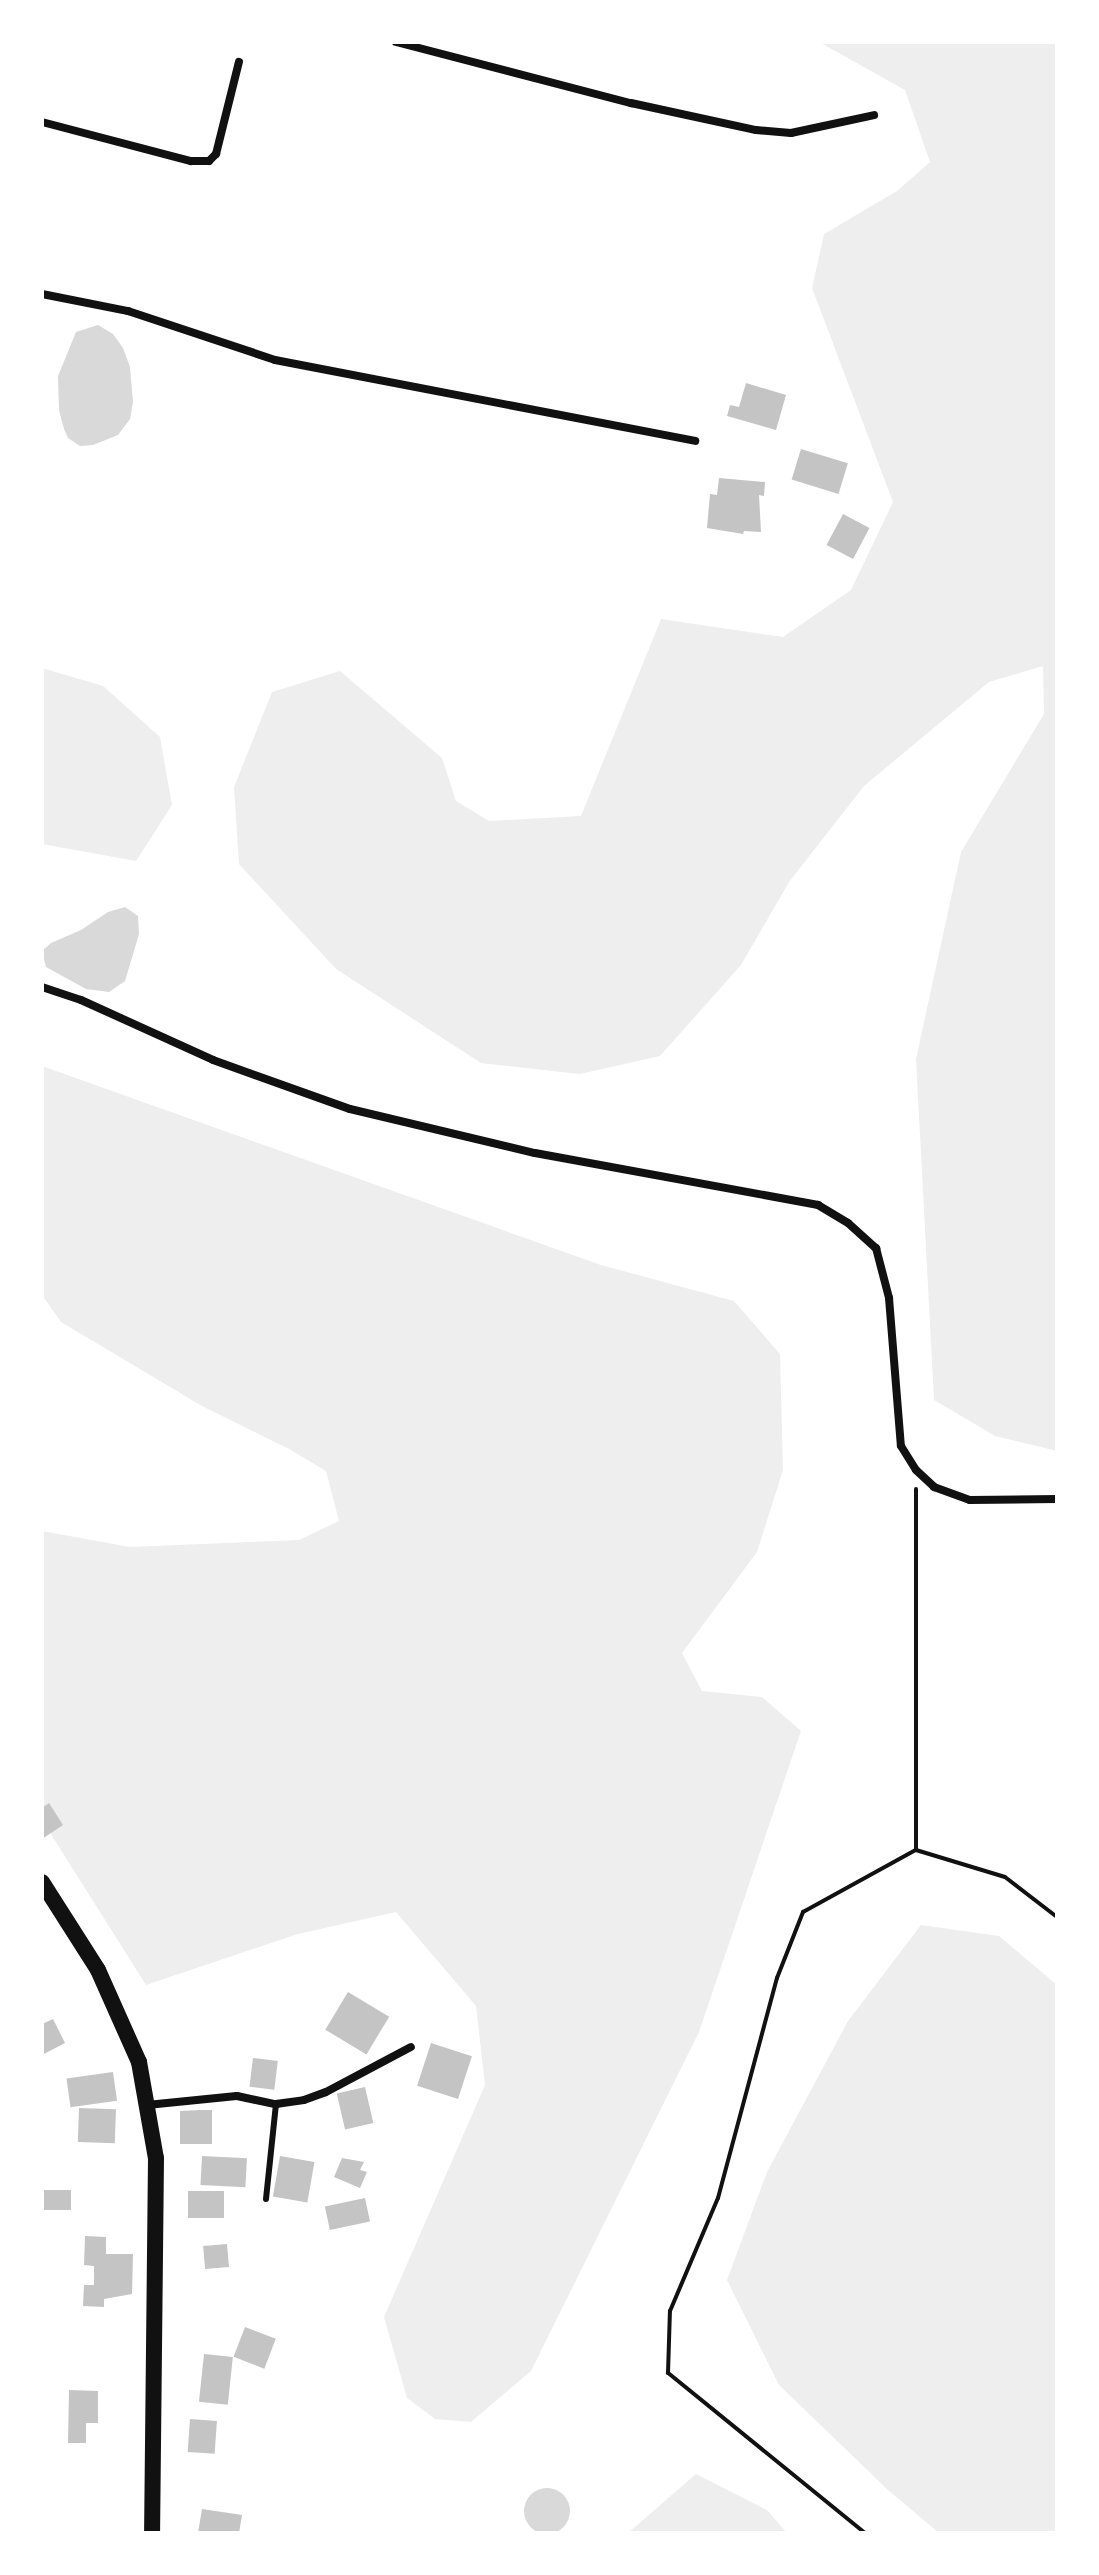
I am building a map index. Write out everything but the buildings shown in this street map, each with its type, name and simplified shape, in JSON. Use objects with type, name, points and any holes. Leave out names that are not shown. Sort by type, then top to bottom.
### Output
[{"type":"main road","points":[[42,1882],[98,1970],[139,2062],[156,2158],[152,2533]]},
{"type":"street","points":[[396,42],[631,103],[775,133],[874,115]]},
{"type":"street","points":[[42,122],[191,161],[209,161],[216,154],[239,62]]},
{"type":"street","points":[[42,294],[128,311],[275,360],[695,441]]},
{"type":"street","points":[[42,987],[81,1000],[213,1060],[350,1109],[535,1153],[818,1205],[848,1223],[876,1248],[889,1298],[901,1446],[916,1470],[934,1487],[970,1500],[1057,1499]]},
{"type":"street","points":[[147,2105],[237,2096],[276,2104],[326,2092],[411,2047]]},
{"type":"lane","points":[[266,2199],[276,2104]]},
{"type":"path","points":[[916,1470],[916,1850]]},
{"type":"path","points":[[865,2533],[668,2373],[670,2311],[718,2198],[777,1978],[803,1912],[916,1850],[1005,1877],[1057,1917]]},
{"type":"shaded area","points":[[819,42],[1057,42],[1057,1451],[995,1436],[934,1400],[916,1059],[961,852],[1044,714],[1043,666],[989,682],[864,786],[789,882],[741,965],[660,1056],[580,1074],[481,1063],[336,969],[239,864],[234,787],[272,692],[340,671],[442,758],[456,801],[489,821],[581,816],[661,619],[783,637],[851,590],[893,502],[812,288],[824,234],[897,191],[930,162],[905,90]]},
{"type":"shaded area","points":[[98,325],[113,334],[123,348],[130,367],[133,402],[130,419],[118,435],[93,445],[80,446],[68,438],[64,429],[59,410],[58,376],[76,332]]},
{"type":"shaded area","points":[[42,668],[103,686],[160,737],[172,805],[136,861],[42,844]]},
{"type":"shaded area","points":[[125,907],[138,916],[139,934],[125,981],[109,992],[86,989],[46,967],[42,951],[51,943],[81,930],[108,912]]},
{"type":"shaded area","points":[[42,1066],[601,1265],[734,1301],[780,1354],[783,1470],[757,1552],[682,1653],[702,1691],[762,1697],[801,1731],[699,2032],[531,2371],[471,2422],[435,2419],[407,2398],[384,2317],[485,2085],[476,2006],[396,1912],[298,1934],[146,1985],[42,1820],[42,1531],[130,1547],[299,1540],[339,1521],[326,1471],[202,1406],[61,1322],[42,1295]]},
{"type":"shaded area","points":[[921,1925],[999,1936],[1057,1985],[1057,2533],[939,2533],[888,2490],[779,2385],[727,2280],[767,2172],[848,2021]]},
{"type":"shaded area","points":[[696,2474],[767,2510],[787,2533],[628,2533]]},
{"type":"shaded area","points":[[547,2488],[563,2495],[570,2511],[563,2527],[547,2534],[531,2527],[524,2511],[531,2495]]}]
